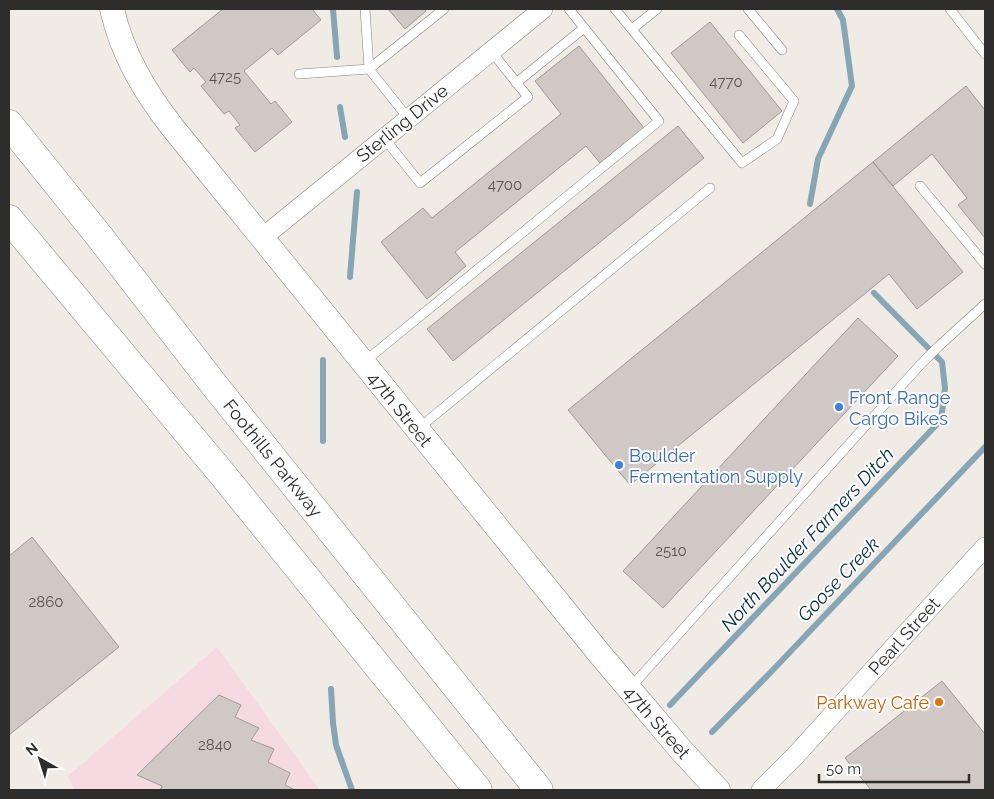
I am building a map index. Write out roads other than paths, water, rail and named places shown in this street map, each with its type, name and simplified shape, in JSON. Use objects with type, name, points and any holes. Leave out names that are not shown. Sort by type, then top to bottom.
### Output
[{"type":"highway","name":"Foothills Parkway","points":[[9,124],[99,236],[214,386],[539,790]]},
{"type":"highway","points":[[9,219],[223,475],[478,790]]},
{"type":"street","name":"47th Street","points":[[112,9],[127,54],[150,96],[173,128],[416,430],[629,689],[680,750],[718,790]]},
{"type":"street","name":"Sterling Drive","points":[[262,238],[543,9]]},
{"type":"street","name":"Pearl Street","points":[[761,790],[795,756],[985,547]]},
{"type":"lane","points":[[365,9],[369,69],[408,118]]},
{"type":"lane","points":[[299,74],[369,69],[444,9]]},
{"type":"lane","points":[[362,363],[659,121],[568,9]]},
{"type":"lane","points":[[615,9],[742,163],[777,139],[794,102],[739,36]]},
{"type":"lane","points":[[632,29],[657,9]]},
{"type":"lane","points":[[748,9],[782,50]]},
{"type":"lane","points":[[950,9],[985,54]]},
{"type":"lane","points":[[516,82],[584,28]]},
{"type":"lane","points":[[384,138],[420,183],[528,97],[491,51]]},
{"type":"lane","points":[[920,186],[985,264]]},
{"type":"lane","points":[[416,430],[710,188]]},
{"type":"lane","points":[[629,689],[928,357],[985,304]]},
{"type":"waterway","points":[[333,9],[337,57]]},
{"type":"waterway","name":"North Boulder Farmers Ditch","points":[[810,204],[818,159],[852,86],[843,20],[837,9]]},
{"type":"waterway","points":[[340,107],[345,137]]},
{"type":"waterway","points":[[350,277],[357,192]]},
{"type":"waterway","name":"North Boulder Farmers Ditch","points":[[670,705],[941,420],[945,388],[942,362],[874,293]]},
{"type":"waterway","points":[[323,360],[323,441]]},
{"type":"waterway","name":"Goose Creek","points":[[712,732],[985,447]]},
{"type":"waterway","points":[[331,689],[336,745],[352,790]]},
{"type":"place","name":"Front Range Cargo Bikes","points":[[839,407]]},
{"type":"place","name":"Boulder Fermentation Supply","points":[[619,465]]},
{"type":"place","name":"Parkway Cafe","points":[[939,702]]}]
